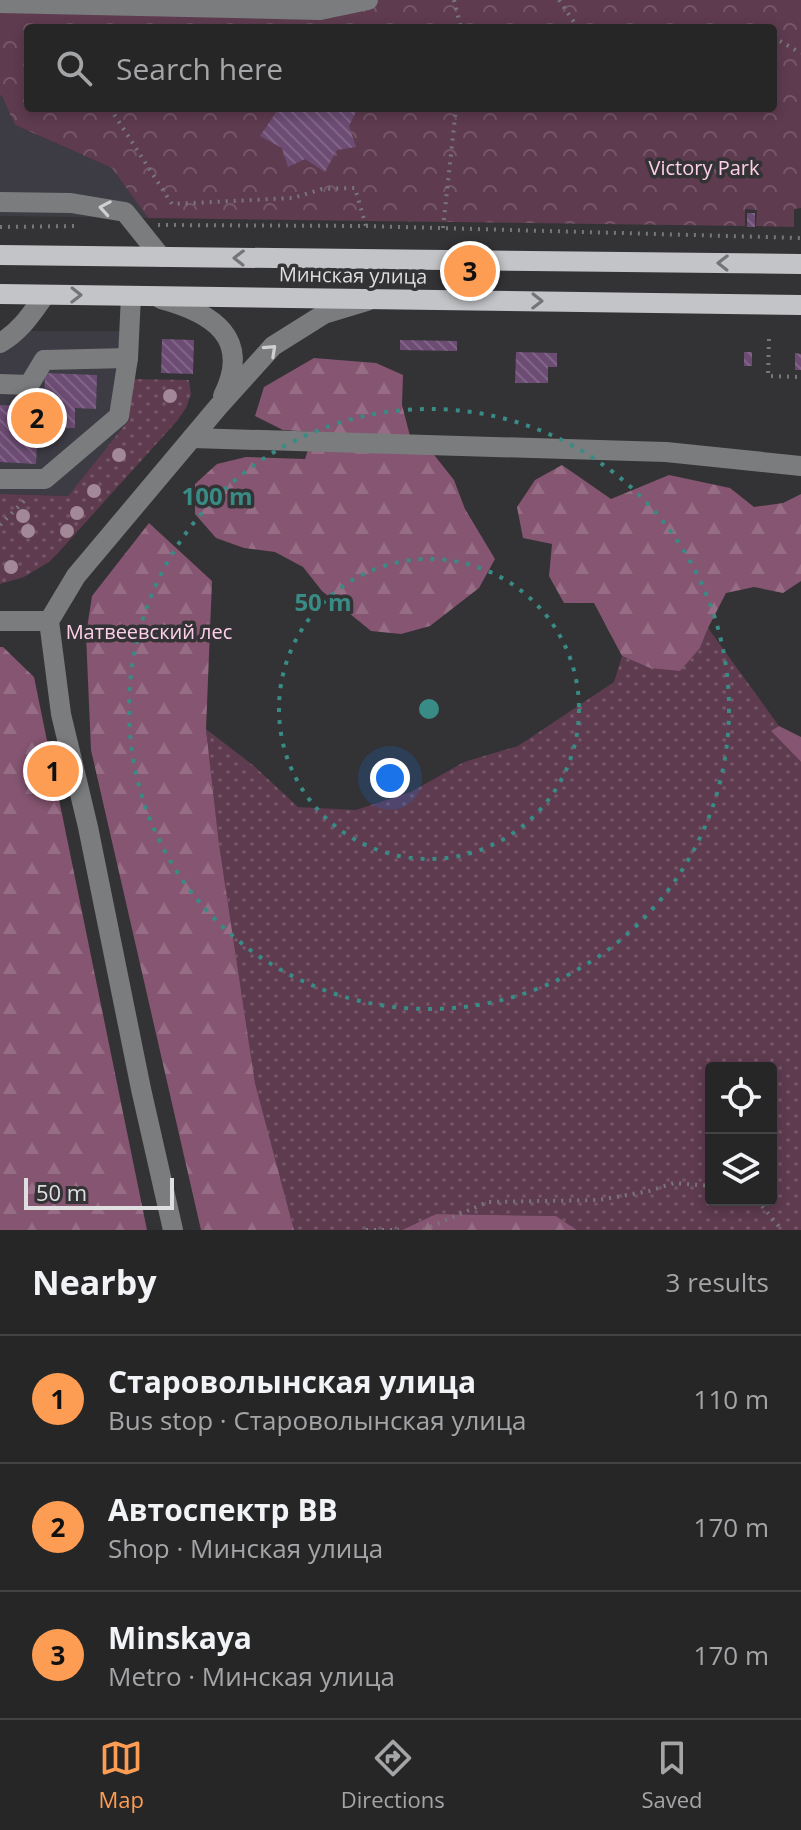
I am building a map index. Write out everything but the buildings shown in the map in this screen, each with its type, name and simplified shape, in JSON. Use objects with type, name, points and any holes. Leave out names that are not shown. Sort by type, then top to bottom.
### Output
[{"type":"main road","name":"Минская улица","points":[[0,255],[801,264]]},
{"type":"main road","name":"Минская улица","points":[[0,294],[801,305]]},
{"type":"street","points":[[0,3],[320,10],[368,0]]},
{"type":"street","points":[[0,202],[71,203],[125,212],[161,257]]},
{"type":"street","points":[[0,343],[21,328],[45,295]]},
{"type":"street","points":[[0,479],[45,479],[119,416],[141,296],[180,304],[221,327],[231,345],[233,358],[231,380],[218,407]]},
{"type":"street","points":[[173,1230],[88,827],[61,714],[49,621],[76,576],[273,346],[324,314],[375,299]]},
{"type":"street","points":[[0,384],[29,385],[44,360],[128,358]]},
{"type":"street","points":[[192,438],[666,452],[801,466]]},
{"type":"street","points":[[0,621],[49,621]]},
{"type":"path","points":[[454,0],[460,24]]},
{"type":"path","points":[[559,0],[575,24]]},
{"type":"path","points":[[777,39],[801,53]]},
{"type":"path","points":[[113,112],[172,204],[293,198],[322,189],[355,188],[366,226]]},
{"type":"path","points":[[443,228],[456,112]]},
{"type":"path","points":[[0,227],[91,225]]},
{"type":"path","points":[[137,225],[366,226],[801,238]]},
{"type":"path","points":[[769,339],[768,376],[801,377]]},
{"type":"path","points":[[0,525],[45,479]]},
{"type":"path","points":[[423,1230],[488,1202],[599,1200],[674,1183],[705,1186]]},
{"type":"path","points":[[762,1206],[782,1230]]},
{"type":"path","points":[[366,1230],[399,1230]]},
{"type":"shaded area","points":[[0,95],[15,125],[112,168],[148,218],[0,216]]},
{"type":"shaded area","points":[[0,331],[136,331],[128,421],[68,496],[0,494]]},
{"type":"green space","name":"Victory Park","points":[[0,0],[801,0],[801,208],[794,209],[794,227],[756,226],[757,210],[745,209],[745,226],[148,218],[112,168],[15,125],[2,96]]},
{"type":"green space","points":[[314,358],[376,363],[403,375],[402,405],[410,436],[435,456],[454,480],[465,509],[495,559],[479,588],[430,626],[401,634],[371,631],[322,591],[303,567],[275,552],[244,548],[216,538],[195,514],[195,484],[217,464],[246,457],[305,459],[314,432],[283,430],[255,416],[264,387]]},
{"type":"green space","points":[[130,379],[189,380],[191,394],[186,408],[49,562],[24,577],[0,584],[0,494],[68,496],[128,421]]},
{"type":"green space","points":[[562,465],[611,499],[669,475],[730,488],[754,507],[783,503],[801,494],[801,581],[783,593],[754,587],[726,593],[700,648],[680,671],[650,668],[622,656],[594,603],[564,603],[549,576],[552,544],[523,538],[517,507],[535,480]]},
{"type":"green space","name":"Матвеевский лес","points":[[149,523],[212,581],[206,729],[219,844],[255,1083],[294,1230],[201,1230],[91,750],[86,635],[92,596]]},
{"type":"green space","points":[[708,628],[779,726],[772,732],[801,762],[801,1230],[577,1230],[556,1216],[436,1214],[402,1230],[294,1230],[255,1083],[219,844],[206,729],[254,766],[298,807],[356,810],[411,792],[464,762],[518,746],[614,682],[622,656],[650,668],[700,648]]},
{"type":"green space","name":"Матвеевский лес","points":[[0,647],[34,677],[147,1230],[0,1230]]},
{"type":"green space","points":[[779,726],[801,737],[801,762],[771,731]]},
{"type":"green space","points":[[436,1214],[556,1216],[577,1230],[402,1230]]},
{"type":"place","name":"Minskaya","points":[[470,271]]},
{"type":"place","name":"Автоспектр ВВ","points":[[37,418]]},
{"type":"place","name":"Староволынская улица","points":[[53,771]]}]
